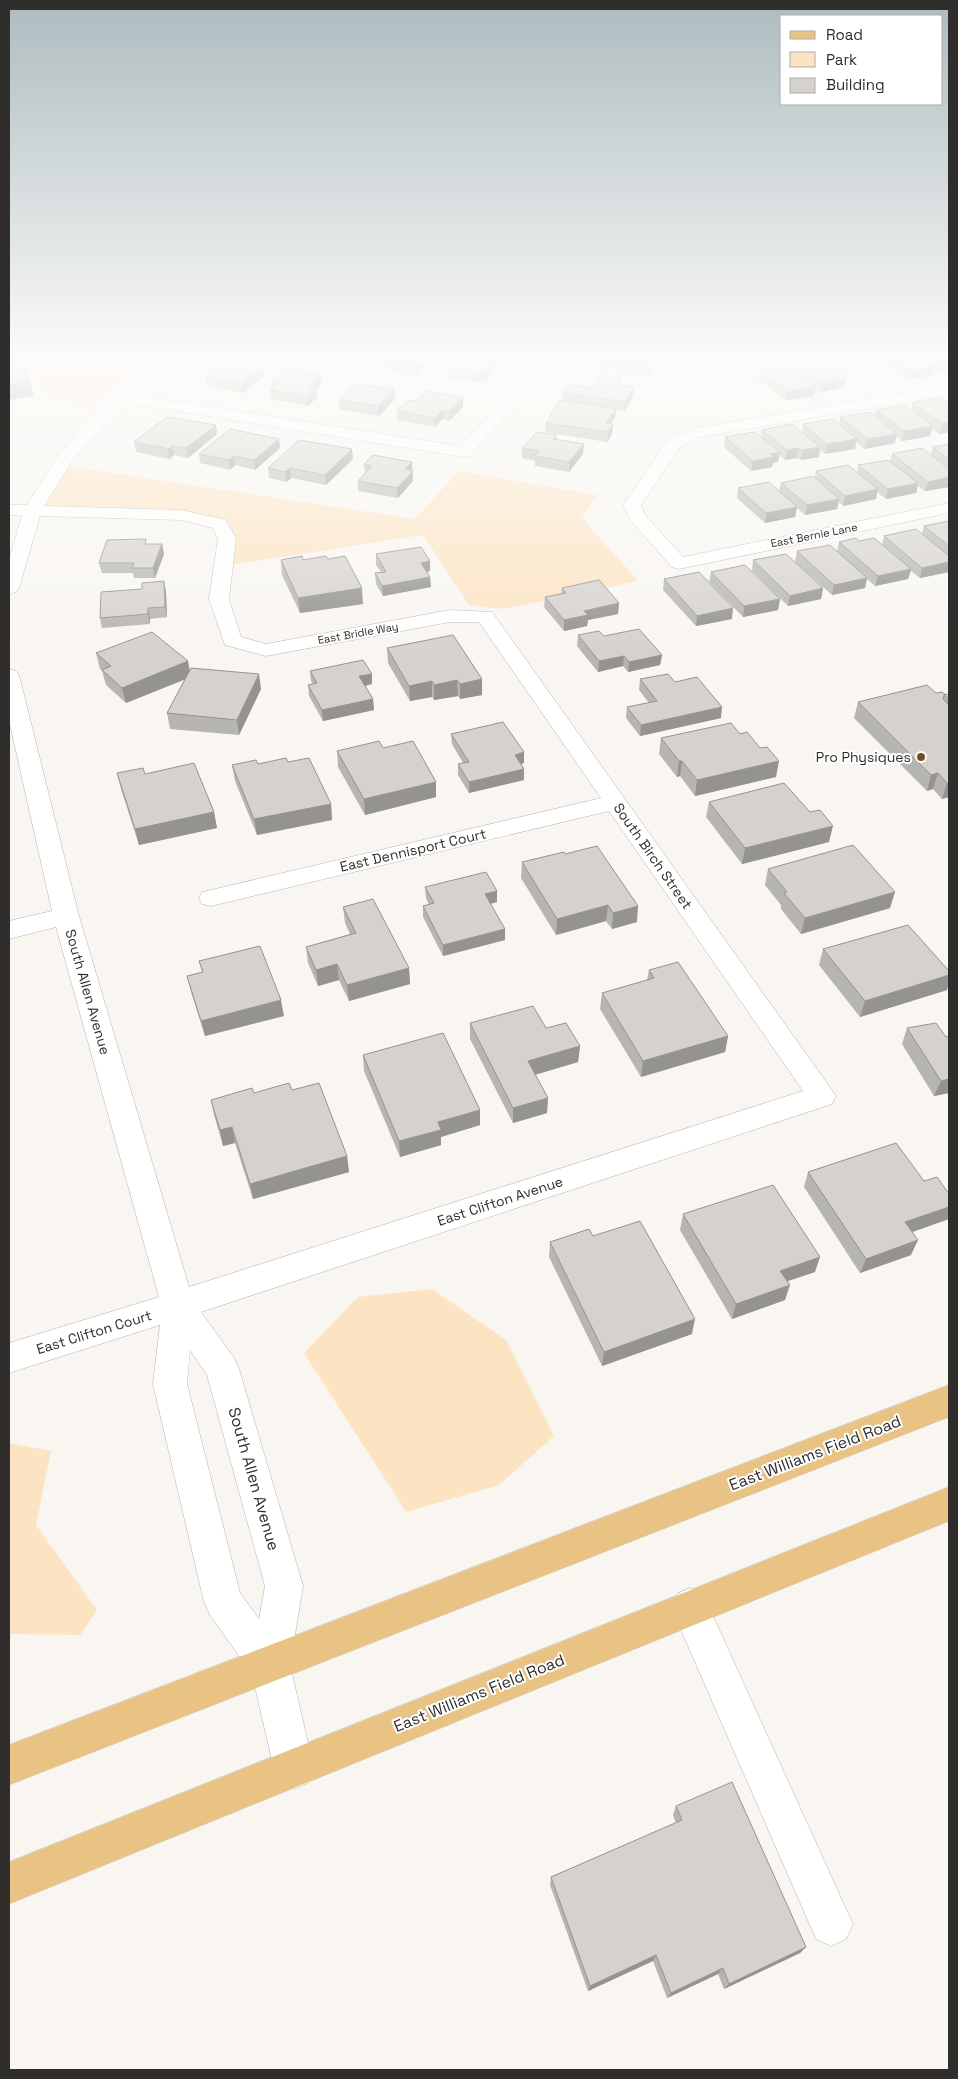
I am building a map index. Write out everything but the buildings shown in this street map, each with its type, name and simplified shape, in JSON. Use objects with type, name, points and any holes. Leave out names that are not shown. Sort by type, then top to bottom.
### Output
[{"type":"main road","name":"East Williams Field Road","points":[[9,1765],[949,1401]]},
{"type":"main road","name":"East Williams Field Road","points":[[9,1883],[949,1504]]},
{"type":"street","points":[[9,588],[33,510],[65,459]]},
{"type":"street","name":"East Bernie Lane","points":[[663,459],[632,505],[637,517],[679,563],[949,508]]},
{"type":"street","points":[[9,510],[33,510]]},
{"type":"street","name":"East Bridle Way","points":[[33,510],[181,514],[220,524],[227,539],[219,599],[232,641],[266,650],[450,616],[485,616]]},
{"type":"street","name":"South Birch Street","points":[[485,616],[822,1096]]},
{"type":"street","name":"South Allen Avenue","points":[[9,675],[66,916],[178,1306],[222,1369],[284,1586],[270,1665],[294,1769]]},
{"type":"street","name":"East Dennisport Court","points":[[211,898],[615,802]]},
{"type":"street","points":[[9,930],[66,916]]},
{"type":"street","name":"East Clifton Avenue","points":[[178,1306],[822,1096]]},
{"type":"street","name":"South Allen Avenue","points":[[178,1306],[170,1384],[223,1602],[270,1665]]},
{"type":"street","name":"East Clifton Court","points":[[9,1358],[178,1306]]},
{"type":"street","points":[[690,1607],[830,1924]]},
{"type":"green space","points":[[60,465],[415,519],[459,471],[597,495],[582,518],[638,581],[505,609],[469,605],[423,535],[224,566],[220,524],[181,515],[33,510]]},
{"type":"green space","points":[[432,1289],[506,1340],[554,1436],[499,1485],[406,1512],[304,1353],[358,1297]]},
{"type":"green space","points":[[9,1443],[51,1451],[36,1525],[97,1610],[80,1635],[9,1634]]},
{"type":"place","name":"Pro Physiques","points":[[921,757]]}]
